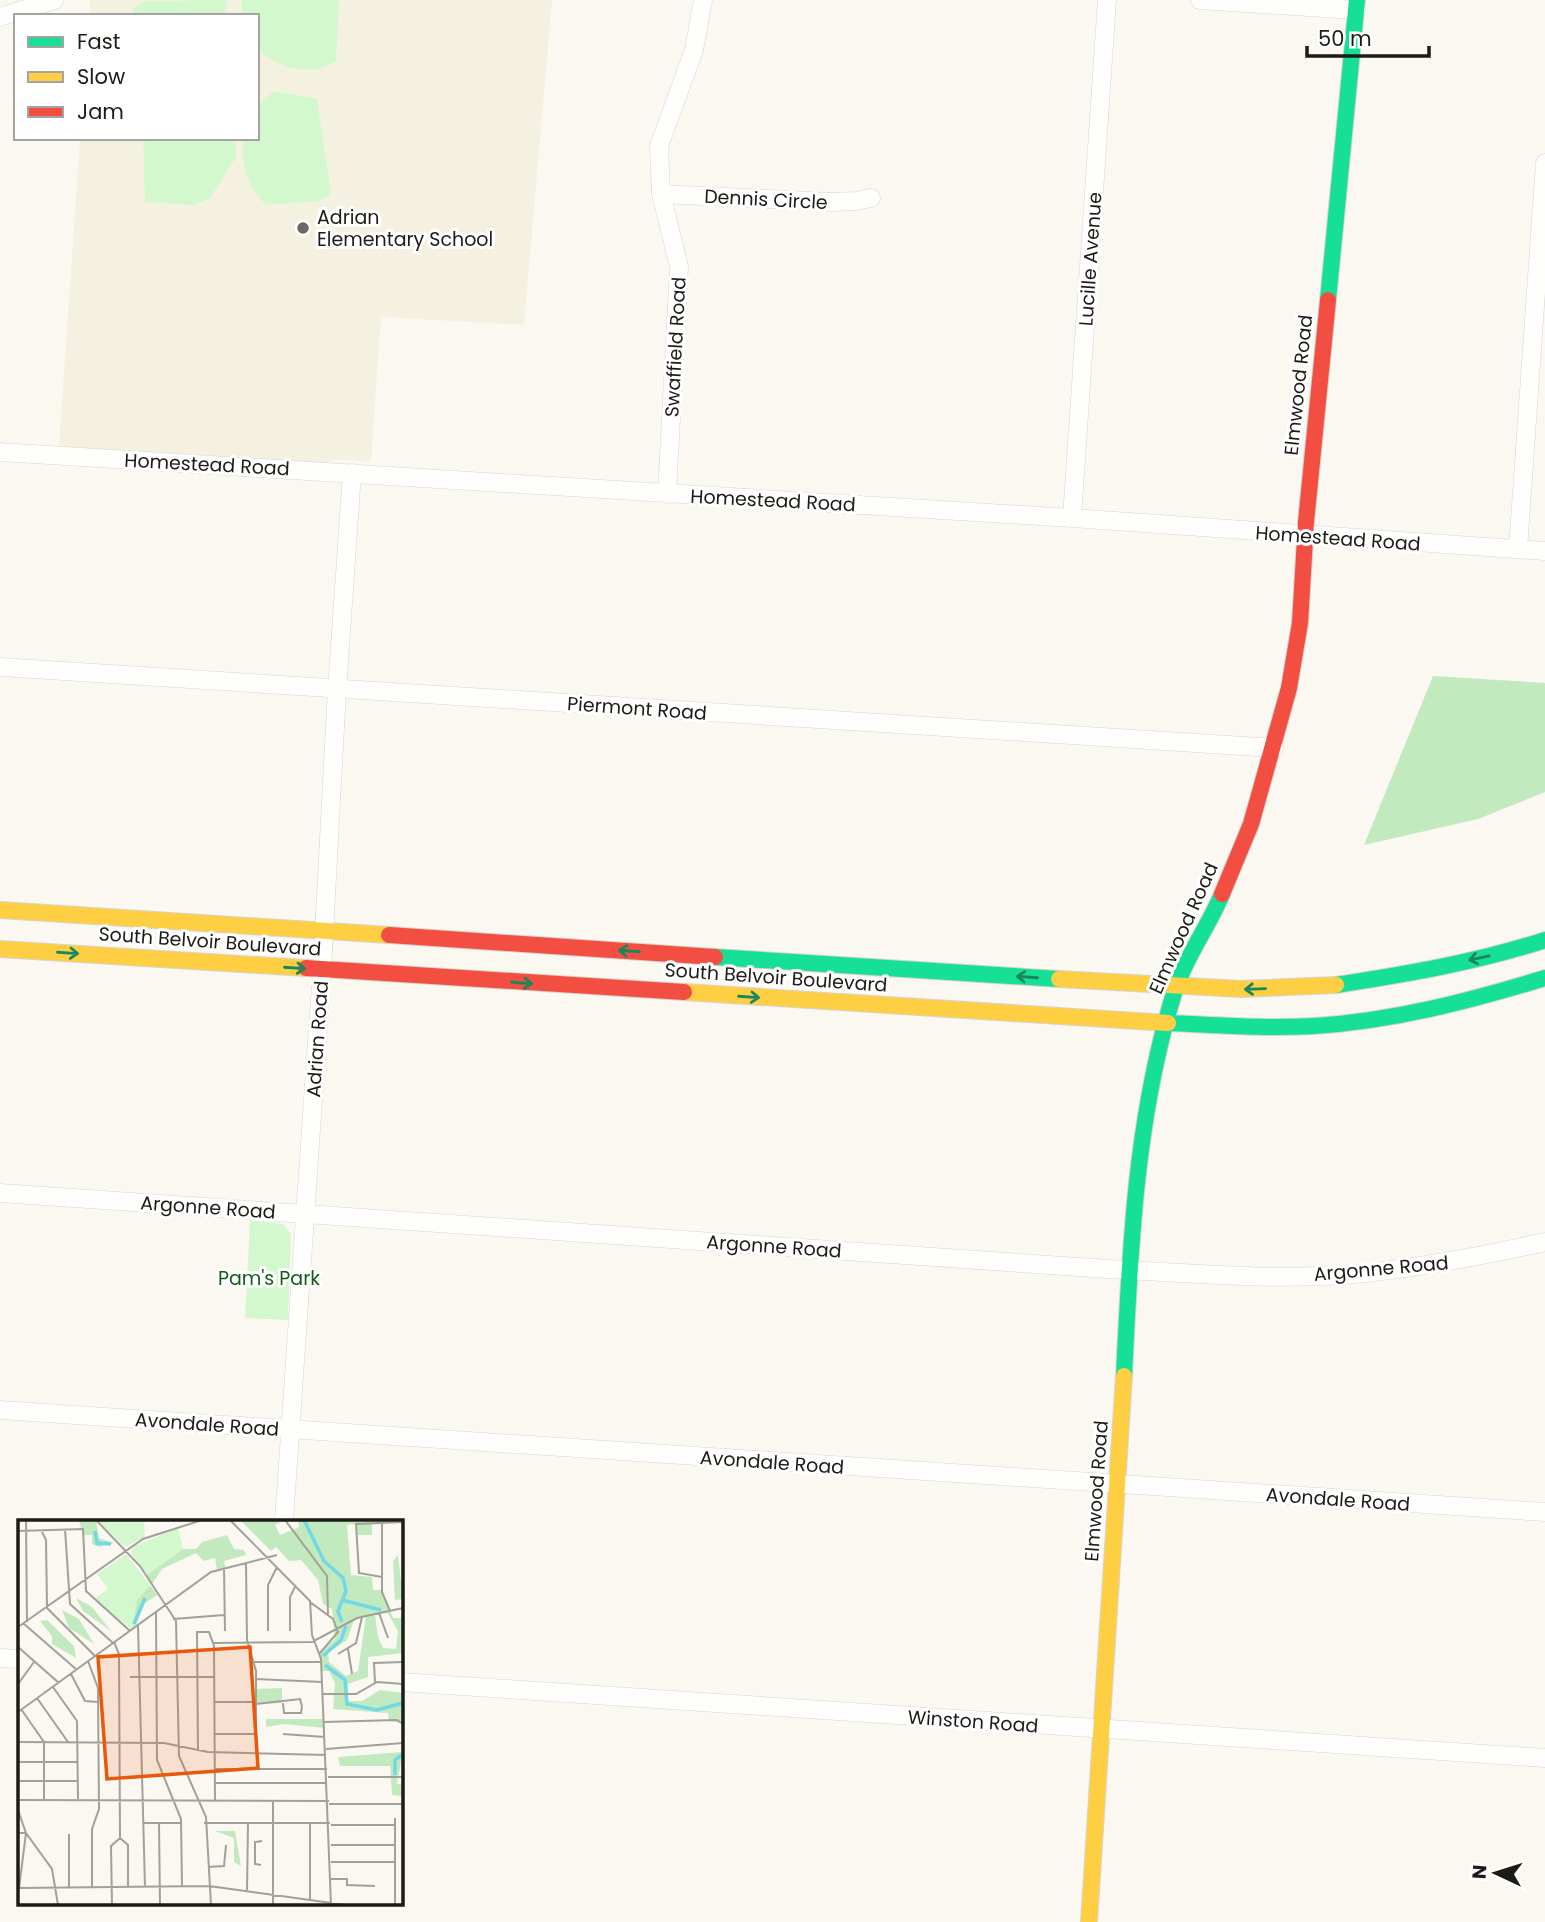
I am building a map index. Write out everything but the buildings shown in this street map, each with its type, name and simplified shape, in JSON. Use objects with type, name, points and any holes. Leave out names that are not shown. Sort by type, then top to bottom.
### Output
[{"type":"street","points":[[0,17],[54,0]]},
{"type":"street","name":"Swaffield Road","points":[[667,494],[680,278],[676,250],[661,194],[659,145],[694,50],[703,0]]},
{"type":"street","name":"Lucille Avenue","points":[[1072,518],[1107,0]]},
{"type":"street","points":[[1200,0],[1356,5]]},
{"type":"street","name":"Elmwood Road","points":[[1089,1922],[1118,1485],[1129,1270],[1147,1111],[1176,987],[1220,901],[1246,837],[1274,748],[1289,688],[1300,623],[1305,536],[1356,5]]},
{"type":"street","points":[[1518,549],[1545,163]]},
{"type":"street","name":"Dennis Circle","points":[[661,194],[833,202],[871,198]]},
{"type":"street","name":"Homestead Road","points":[[0,452],[1072,518],[1545,551]]},
{"type":"street","name":"Adrian Road","points":[[284,1520],[322,970],[352,473]]},
{"type":"street","name":"Piermont Road","points":[[0,667],[1274,748]]},
{"type":"street","name":"South Belvoir Boulevard","points":[[0,910],[1176,987],[1241,989],[1322,987],[1396,976],[1509,952],[1545,940]]},
{"type":"street","name":"South Belvoir Boulevard","points":[[0,949],[1261,1027],[1315,1026],[1375,1019],[1494,994],[1545,978]]},
{"type":"street","name":"Argonne Road","points":[[0,1194],[1129,1270],[1271,1275],[1353,1274],[1459,1261],[1545,1241]]},
{"type":"street","name":"Avondale Road","points":[[0,1410],[1545,1512]]},
{"type":"street","points":[[0,1658],[18,1659]]},
{"type":"street","name":"Winston Road","points":[[402,1682],[1545,1758]]},
{"type":"shaded area","name":"Adrian Elementary School","points":[[90,0],[552,0],[524,325],[381,317],[371,461],[333,460],[324,463],[59,447],[80,140],[259,140],[259,14],[89,14]]},
{"type":"green space","points":[[227,0],[225,14],[134,14],[133,8],[144,1]]},
{"type":"green space","points":[[242,0],[339,0],[336,61],[327,66],[306,70],[274,61],[259,50],[259,14],[242,14]]},
{"type":"green space","points":[[274,91],[317,99],[331,194],[319,201],[266,205],[246,174],[243,157],[244,140],[259,140],[259,104]]},
{"type":"green space","points":[[143,140],[236,140],[236,157],[210,198],[194,205],[145,202]]},
{"type":"green space","points":[[1433,676],[1545,683],[1545,792],[1478,819],[1364,845]]},
{"type":"green space","name":"Pam's Park","points":[[250,1220],[283,1224],[291,1234],[288,1320],[245,1318]]},
{"type":"traffic: fast","points":[[1328,300],[1357,0]]},
{"type":"traffic: fast","points":[[1124,1376],[1132,1230],[1151,1084],[1175,990],[1222,894]]},
{"type":"traffic: fast","points":[[1336,985],[1468,961],[1545,940]]},
{"type":"traffic: fast","points":[[715,957],[1059,979]]},
{"type":"traffic: fast","points":[[1168,1023],[1277,1027],[1373,1020],[1431,1009],[1545,978]]},
{"type":"traffic: slow","points":[[0,910],[389,935]]},
{"type":"traffic: slow","points":[[0,949],[306,968]]},
{"type":"traffic: slow","points":[[1059,979],[1241,989],[1336,985]]},
{"type":"traffic: slow","points":[[684,992],[1168,1023]]},
{"type":"traffic: slow","points":[[1089,1922],[1124,1376]]},
{"type":"traffic: jam","points":[[1222,894],[1251,824],[1289,688],[1300,623],[1306,522],[1328,300]]},
{"type":"traffic: jam","points":[[389,935],[715,957]]},
{"type":"traffic: jam","points":[[306,968],[684,992]]},
{"type":"place","name":"Adrian Elementary School","points":[[303,228]]}]
